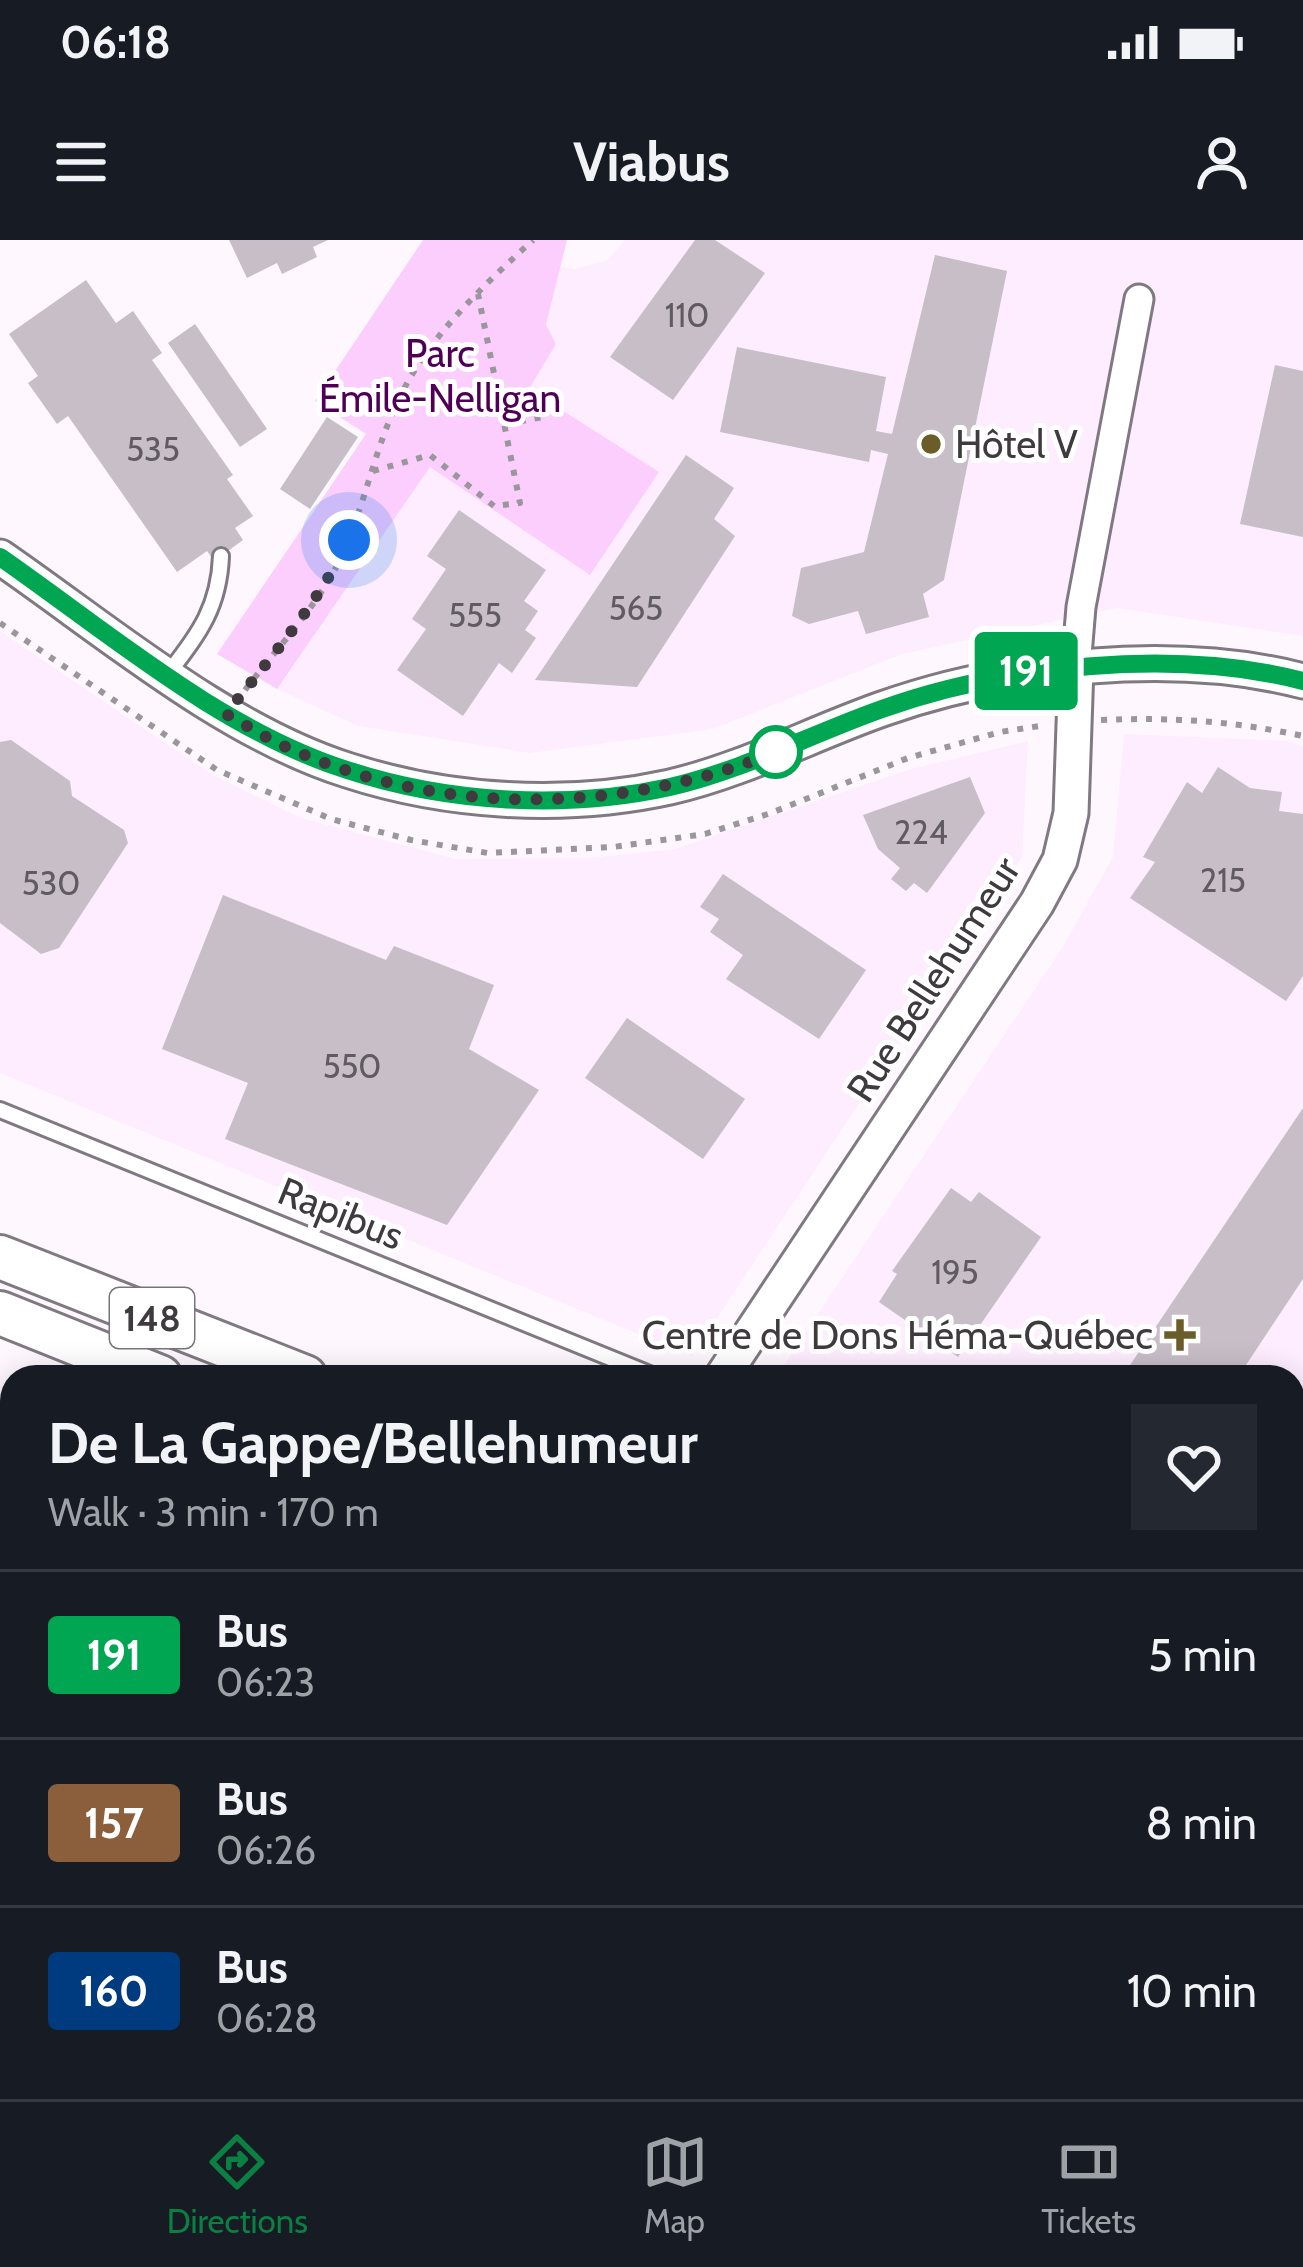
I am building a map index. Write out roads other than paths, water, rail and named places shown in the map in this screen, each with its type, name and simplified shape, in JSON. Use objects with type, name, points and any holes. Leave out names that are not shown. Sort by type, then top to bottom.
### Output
[{"type":"main road","name":"148","points":[[0,1257],[274,1365]]},
{"type":"main road","name":"148","points":[[0,1313],[130,1365]]},
{"type":"street","name":"Rue Bellehumeur","points":[[730,1365],[1060,860],[1071,813],[1081,607],[1139,299]]},
{"type":"street","points":[[0,557],[226,714],[293,751],[405,787],[474,796],[568,799],[700,779],[927,695],[1030,670],[1189,667],[1303,681]]},
{"type":"lane","points":[[168,674],[212,610],[220,587],[221,556]]},
{"type":"lane","name":"Rapibus","points":[[0,1110],[627,1365]]},
{"type":"place","name":"Hôtel V","points":[[931,444]]},
{"type":"place","name":"Centre de Dons Héma-Québec","points":[[1180,1335]]},
{"type":"park label","name":"Parc Émile-Nelligan","points":[[440,376]]}]
